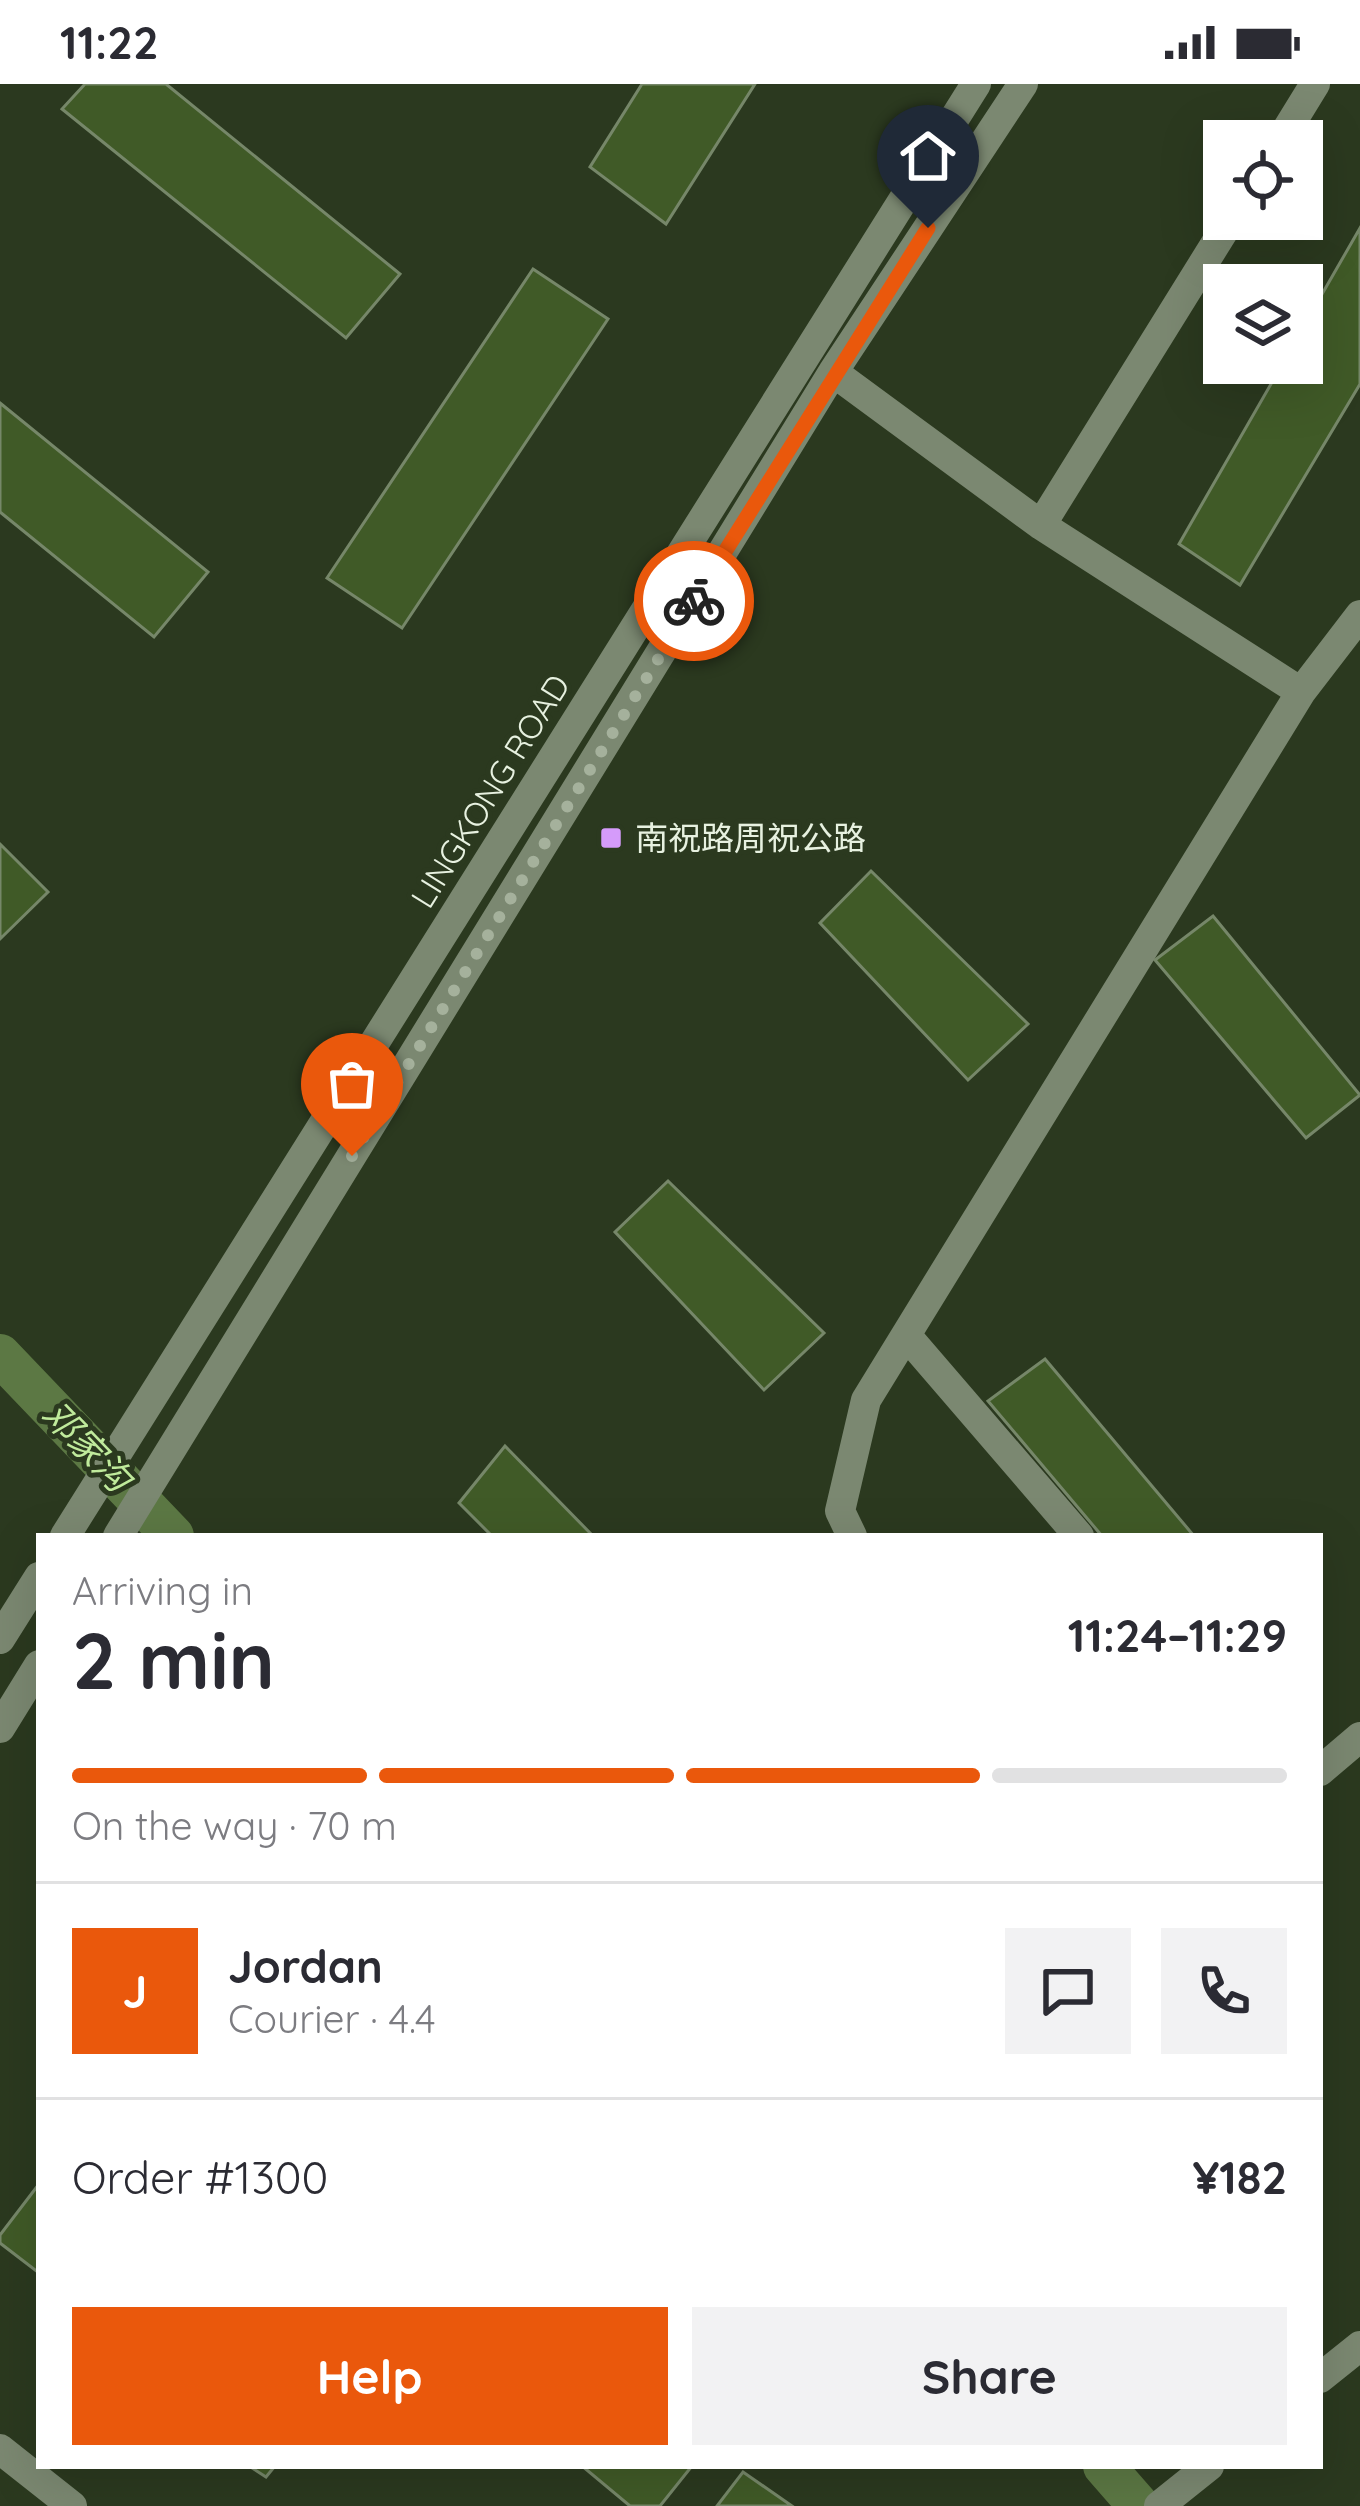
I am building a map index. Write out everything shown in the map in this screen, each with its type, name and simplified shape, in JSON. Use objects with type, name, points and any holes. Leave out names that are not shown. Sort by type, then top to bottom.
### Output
[{"type":"street","name":"LINGKONG ROAD","points":[[66,1533],[976,84]]},
{"type":"street","points":[[120,1533],[833,372],[1023,84]]},
{"type":"street","points":[[1293,120],[1315,84]]},
{"type":"street","points":[[1041,525],[1218,240]]},
{"type":"street","points":[[833,372],[1041,525],[1301,692]]},
{"type":"street","points":[[851,1533],[840,1511],[866,1400],[1301,692],[1360,615]]},
{"type":"street","points":[[906,1335],[1076,1533]]},
{"type":"street","points":[[0,1639],[36,1582]]},
{"type":"street","points":[[0,1728],[36,1669]]},
{"type":"street","points":[[1323,1769],[1360,1737]]},
{"type":"street","points":[[1323,2376],[1360,2346]]},
{"type":"street","points":[[0,2450],[72,2506]]},
{"type":"street","points":[[1159,2506],[1205,2469]]},
{"type":"building","points":[[85,84],[166,84],[400,274],[346,338],[62,109]]},
{"type":"building","points":[[642,84],[755,84],[666,224],[590,167]]},
{"type":"building","points":[[1360,228],[1360,384],[1240,585],[1179,544],[1271,384],[1323,384],[1323,292]]},
{"type":"building","points":[[533,269],[608,319],[402,628],[327,578]]},
{"type":"building","points":[[0,403],[208,572],[154,637],[0,512]]},
{"type":"building","points":[[0,844],[48,892],[0,939]]},
{"type":"building","points":[[871,871],[1028,1024],[968,1080],[820,923]]},
{"type":"building","points":[[1213,916],[1360,1095],[1306,1138],[1155,960]]},
{"type":"building","points":[[668,1181],[824,1333],[764,1390],[615,1232]]},
{"type":"building","points":[[1045,1359],[1191,1533],[1099,1533],[988,1401]]},
{"type":"building","points":[[505,1446],[590,1533],[489,1533],[459,1503]]},
{"type":"building","points":[[36,2188],[36,2271],[0,2243],[0,2235]]},
{"type":"building","points":[[586,2469],[690,2469],[660,2506],[630,2506]]},
{"type":"building","points":[[743,2472],[792,2506],[717,2506]]},
{"type":"waterway","name":"邓家沟","points":[[0,1355],[170,1533]]},
{"type":"waterway","name":"邓家沟","points":[[1107,2469],[1139,2506]]},
{"type":"way so far","points":[[352,1156],[694,601]]},
{"type":"place","name":"南祝路周祝公路","points":[[611,838]]},
{"type":"route","points":[[694,601],[833,372],[928,228]]}]
